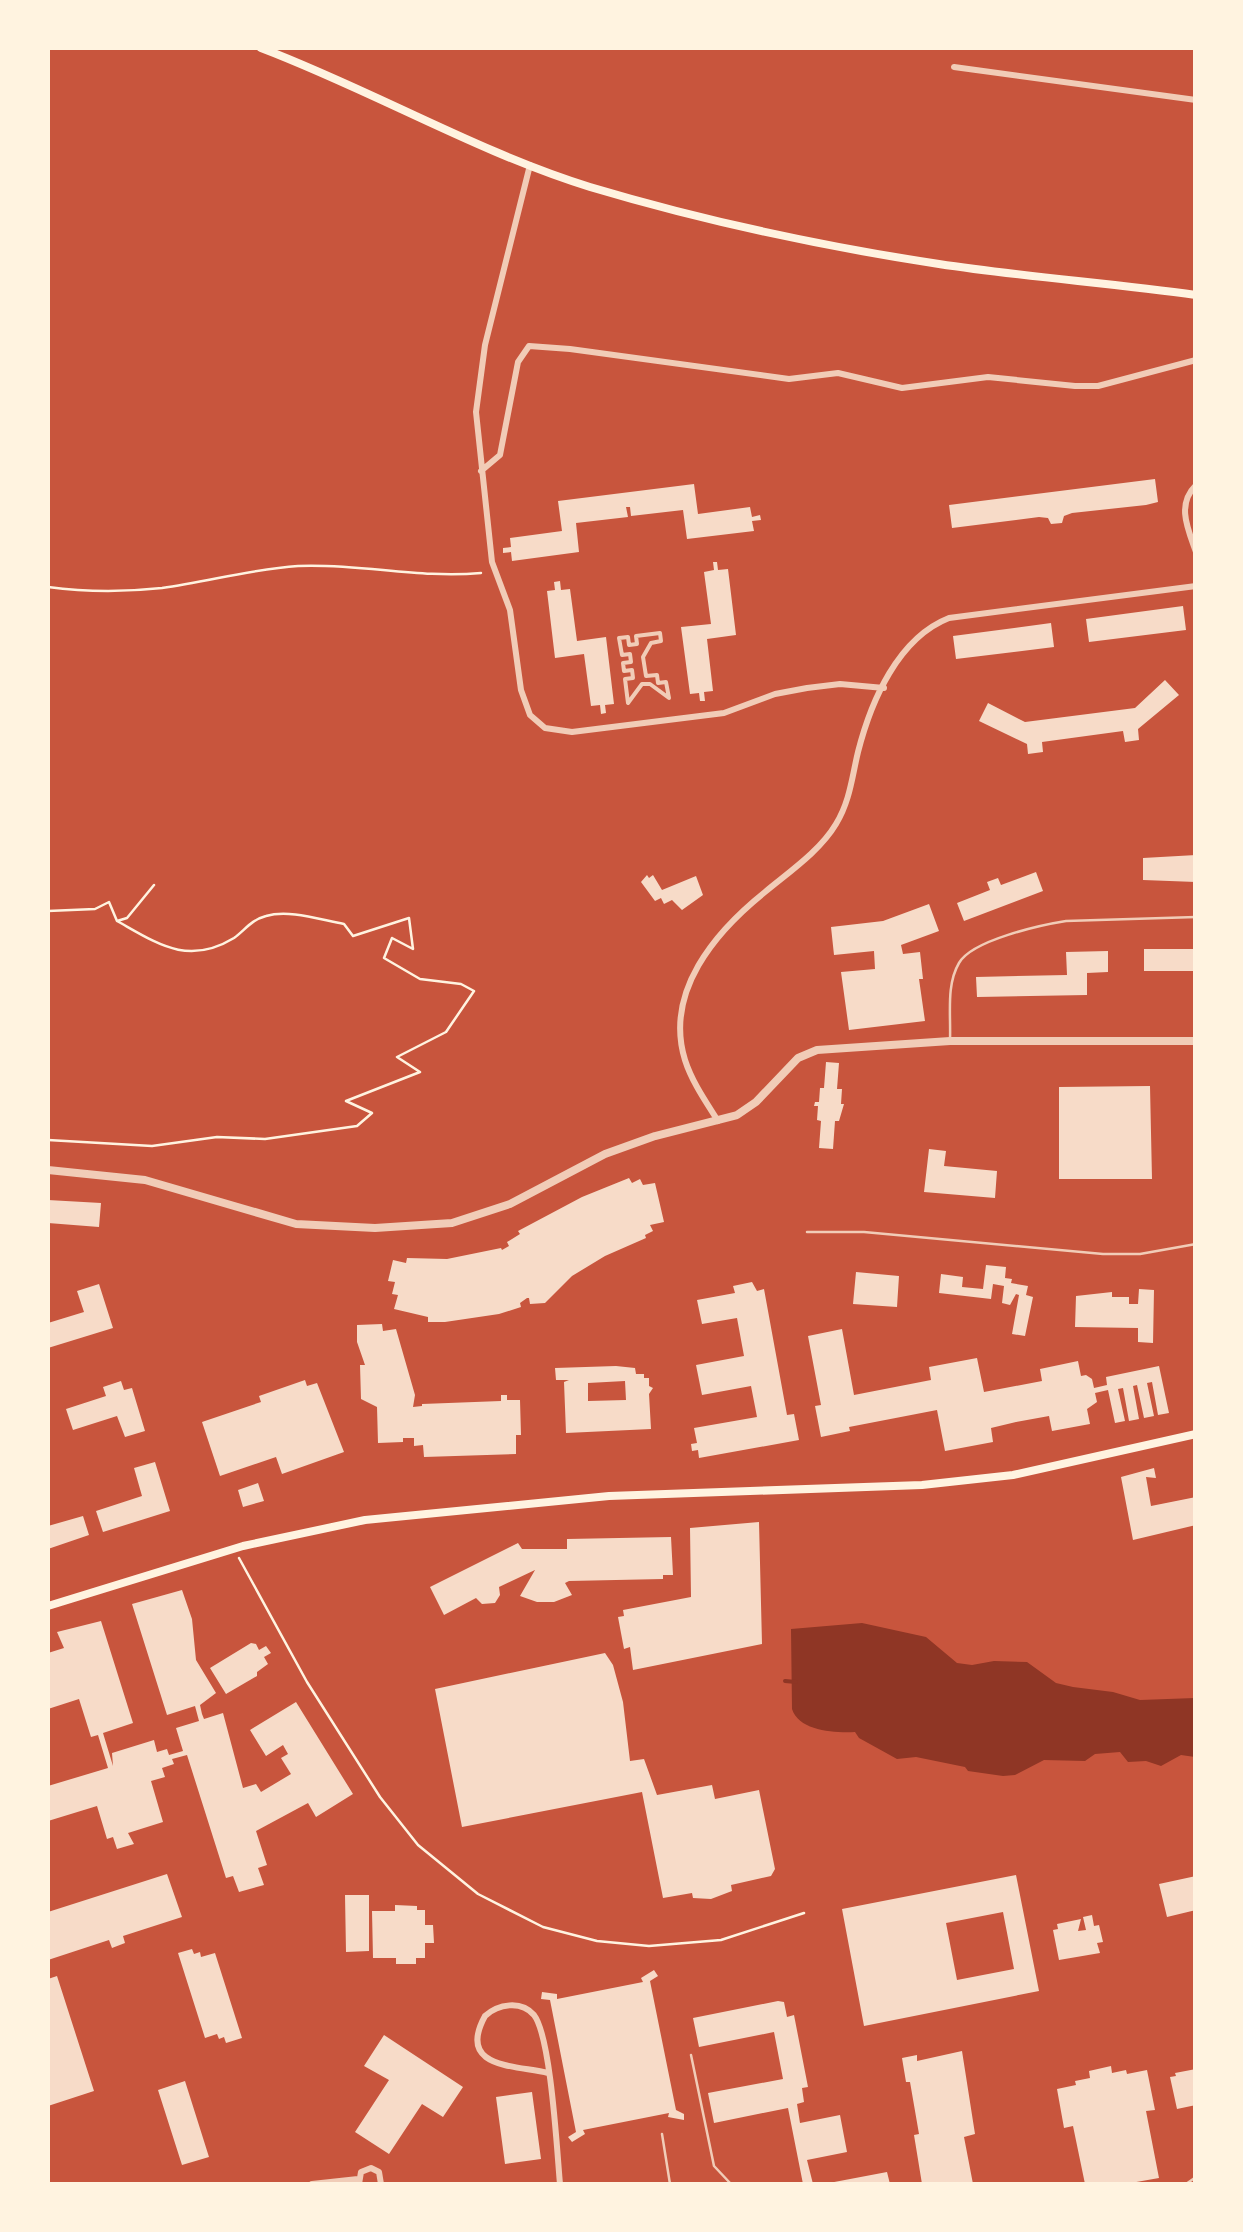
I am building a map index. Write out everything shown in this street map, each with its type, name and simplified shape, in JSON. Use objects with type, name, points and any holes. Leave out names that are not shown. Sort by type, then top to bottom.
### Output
[{"type":"main road","points":[[262,48],[368,91],[530,165],[588,186],[780,236],[941,264],[1196,295]]},
{"type":"main road","points":[[48,1606],[242,1546],[364,1520],[609,1496],[922,1485],[1013,1475],[1196,1434]]},
{"type":"street","points":[[954,67],[1196,100]]},
{"type":"street","points":[[530,165],[480,367],[476,412],[492,562],[513,622],[524,703],[530,715],[545,728],[572,732],[714,715],[782,692],[824,685],[884,688]]},
{"type":"street","points":[[481,471],[500,455],[518,362],[529,346],[789,379],[838,373],[902,388],[988,377],[1098,386],[1196,360]]},
{"type":"street","points":[[1196,485],[1186,496],[1184,512],[1196,552]]},
{"type":"street","points":[[718,1122],[693,1079],[682,1046],[680,1024],[690,984],[718,936],[833,830],[848,800],[861,742],[884,688],[911,642],[949,618],[1196,586]]},
{"type":"street","points":[[660,633],[661,641],[651,642],[643,657],[646,676],[657,674],[658,683],[666,682],[668,698],[650,684],[642,684],[628,703],[625,679],[633,678],[632,670],[624,671],[623,663],[631,662],[630,654],[622,655],[620,638],[628,637],[629,645],[636,644],[636,636],[660,633]]},
{"type":"street","points":[[48,1170],[146,1180],[296,1224],[414,1227],[452,1223],[490,1212],[605,1154],[662,1134],[738,1115],[756,1102],[792,1062],[809,1052],[950,1041],[1196,1041]]},
{"type":"street","points":[[548,2074],[501,2066],[485,2057],[478,2041],[485,2016],[506,2006],[526,2008],[540,2028],[548,2074],[560,2184]]},
{"type":"street","points":[[312,2184],[358,2182],[364,2170],[371,2168],[381,2175],[381,2184]]},
{"type":"lane","points":[[950,1041],[952,981],[960,961],[974,949],[1066,921],[1196,917]]},
{"type":"lane","points":[[806,1232],[864,1232],[1110,1254],[1140,1254],[1196,1244]]},
{"type":"lane","points":[[691,2055],[714,2166],[731,2184]]},
{"type":"lane","points":[[662,2134],[670,2184]]},
{"type":"lane","points":[[1186,2184],[1196,2177]]},
{"type":"path","points":[[48,587],[98,591],[162,588],[301,566],[368,568],[431,576],[481,573]]},
{"type":"path","points":[[117,920],[127,918],[154,885]]},
{"type":"path","points":[[48,911],[94,909],[109,902],[117,920],[168,950],[206,950],[269,914],[344,924],[353,936],[409,918],[414,948],[392,938],[384,958],[420,979],[460,984],[474,992],[446,1032],[397,1057],[420,1072],[346,1101],[372,1113],[357,1126],[264,1139],[217,1137],[152,1146],[48,1140]]},
{"type":"path","points":[[238,1556],[282,1640],[380,1796],[418,1845],[478,1894],[515,1915],[559,1932],[597,1941],[650,1946],[721,1940],[804,1912]]},
{"type":"shaded area","points":[[862,1623],[926,1637],[957,1663],[1027,1662],[1056,1683],[1073,1687],[1140,1700],[1195,1698],[1195,1757],[1181,1755],[1161,1766],[1146,1761],[1128,1762],[1120,1752],[1095,1754],[1085,1761],[1044,1760],[1015,1775],[1003,1776],[916,1757],[897,1759],[855,1732],[809,1726],[792,1709],[791,1629]]},
{"type":"building","points":[[1155,479],[1158,502],[1146,505],[1072,513],[1064,516],[1062,523],[1051,524],[1048,518],[1039,517],[952,528],[949,505]]},
{"type":"building","points":[[694,484],[698,514],[750,507],[752,517],[760,515],[761,520],[752,521],[754,531],[687,539],[683,510],[631,516],[630,507],[626,507],[628,517],[576,523],[579,552],[512,561],[511,552],[503,553],[503,548],[511,547],[510,538],[562,531],[558,501]]},
{"type":"building","points":[[713,562],[717,562],[718,570],[728,569],[736,635],[707,639],[713,691],[704,692],[705,701],[700,701],[699,693],[690,694],[681,627],[711,624],[704,572],[714,570]]},
{"type":"building","points":[[560,581],[561,590],[570,589],[577,641],[606,637],[614,704],[605,705],[606,713],[601,714],[600,705],[591,706],[584,654],[555,658],[547,591],[555,590],[554,582]]},
{"type":"building","points":[[1183,606],[1186,630],[1089,642],[1086,619]]},
{"type":"building","points":[[1051,623],[1054,647],[956,659],[953,636]]},
{"type":"building","points":[[1165,680],[1179,695],[1138,729],[1139,740],[1125,742],[1123,731],[1042,742],[1043,752],[1028,754],[1027,744],[979,721],[988,703],[1025,722],[1135,708]]},
{"type":"building","points":[[1196,855],[1196,882],[1143,880],[1143,858]]},
{"type":"building","points":[[1036,872],[1043,891],[964,921],[957,903],[990,890],[987,882],[998,878],[1001,885]]},
{"type":"building","points":[[647,875],[653,875],[662,890],[696,876],[703,895],[682,910],[672,900],[664,904],[661,898],[655,901],[641,882]]},
{"type":"building","points":[[929,904],[939,931],[901,945],[903,954],[920,952],[925,1021],[849,1030],[841,972],[875,969],[874,951],[834,955],[831,927],[883,921]]},
{"type":"building","points":[[1144,949],[1196,949],[1196,971],[1144,971]]},
{"type":"building","points":[[1108,951],[1108,972],[1087,973],[1087,995],[977,997],[976,977],[1067,975],[1066,952]]},
{"type":"building","points":[[826,1062],[839,1063],[837,1089],[842,1089],[844,1104],[839,1121],[835,1121],[833,1149],[819,1148],[821,1121],[817,1120],[818,1106],[814,1106],[819,1102],[820,1088],[824,1088]]},
{"type":"building","points":[[1150,1086],[1152,1179],[1059,1179],[1059,1087]]},
{"type":"building","points":[[929,1149],[946,1151],[944,1166],[997,1171],[995,1198],[924,1192]]},
{"type":"building","points":[[629,1178],[632,1183],[640,1179],[643,1185],[655,1183],[664,1222],[650,1225],[653,1231],[646,1238],[572,1276],[545,1303],[530,1304],[527,1298],[520,1303],[521,1307],[499,1314],[445,1322],[428,1322],[428,1317],[394,1309],[398,1295],[392,1294],[395,1282],[388,1281],[393,1260],[406,1263],[407,1258],[447,1259],[502,1250],[520,1234],[518,1231],[582,1197]]},
{"type":"building","points":[[48,1200],[101,1203],[99,1227],[48,1223]]},
{"type":"building","points":[[986,1265],[1006,1267],[1005,1278],[1028,1286],[1026,1295],[1033,1297],[1025,1336],[1012,1334],[1019,1295],[1010,1305],[1002,1303],[1004,1286],[993,1284],[991,1299],[939,1293],[941,1274],[963,1277],[962,1287],[983,1289]]},
{"type":"building","points":[[856,1272],[899,1276],[897,1307],[853,1304]]},
{"type":"building","points":[[752,1282],[757,1291],[764,1289],[787,1415],[794,1414],[799,1440],[699,1458],[698,1450],[692,1451],[691,1444],[697,1443],[694,1428],[757,1417],[751,1386],[702,1395],[696,1365],[744,1356],[737,1318],[702,1324],[697,1300],[735,1293],[733,1286]]},
{"type":"building","points":[[99,1284],[113,1328],[48,1348],[48,1323],[84,1312],[77,1291]]},
{"type":"building","points":[[1139,1289],[1154,1290],[1153,1343],[1138,1342],[1138,1328],[1075,1327],[1076,1296],[1112,1292],[1112,1297],[1129,1297],[1129,1304],[1138,1304]]},
{"type":"building","points":[[382,1324],[383,1331],[396,1329],[415,1395],[413,1407],[501,1401],[501,1395],[507,1395],[507,1400],[520,1400],[521,1435],[516,1435],[516,1454],[424,1457],[423,1445],[414,1446],[414,1438],[378,1443],[377,1407],[361,1399],[360,1365],[365,1365],[357,1342],[357,1325]]},
{"type":"building","points":[[842,1329],[854,1395],[931,1380],[929,1367],[977,1358],[984,1392],[1042,1381],[1040,1369],[1078,1361],[1081,1376],[1092,1379],[1094,1388],[1107,1385],[1106,1377],[1159,1366],[1169,1413],[1158,1415],[1152,1382],[1147,1383],[1154,1416],[1144,1418],[1137,1385],[1133,1386],[1139,1419],[1129,1421],[1123,1388],[1118,1389],[1125,1421],[1115,1423],[1108,1390],[1095,1393],[1097,1402],[1087,1409],[1090,1424],[1052,1431],[1049,1416],[1016,1422],[991,1428],[993,1442],[945,1451],[937,1410],[849,1427],[850,1431],[821,1437],[815,1406],[821,1405],[808,1336]]},
{"type":"building","points":[[555,1368],[635,1368],[636,1374],[649,1378],[653,1388],[649,1394],[651,1429],[566,1433],[564,1382],[569,1380],[556,1380]],"holes":[[[625,1381],[626,1400],[588,1401],[588,1383]]]},
{"type":"building","points":[[305,1380],[307,1386],[317,1383],[344,1452],[282,1474],[276,1457],[220,1476],[202,1422],[261,1402],[259,1396]]},
{"type":"building","points":[[121,1381],[124,1390],[132,1388],[145,1431],[125,1437],[117,1416],[73,1430],[66,1409],[106,1396],[103,1387]]},
{"type":"building","points":[[155,1462],[170,1511],[103,1532],[96,1511],[142,1496],[134,1468]]},
{"type":"building","points":[[1154,1468],[1156,1478],[1146,1477],[1151,1506],[1196,1497],[1196,1525],[1133,1540],[1121,1477]]},
{"type":"building","points":[[258,1483],[264,1501],[243,1507],[238,1490]]},
{"type":"building","points":[[83,1516],[89,1535],[48,1549],[48,1526]]},
{"type":"building","points":[[759,1522],[762,1644],[633,1670],[630,1647],[624,1649],[618,1617],[624,1616],[623,1610],[691,1597],[690,1528]]},
{"type":"building","points":[[671,1537],[673,1575],[663,1575],[663,1579],[569,1581],[565,1583],[572,1595],[554,1602],[520,1596],[535,1570],[499,1587],[495,1603],[482,1604],[476,1598],[444,1615],[430,1587],[518,1543],[522,1549],[567,1549],[567,1539]]},
{"type":"building","points":[[182,1590],[192,1619],[196,1660],[216,1693],[200,1705],[202,1714],[204,1719],[223,1713],[243,1788],[256,1784],[261,1792],[291,1774],[281,1758],[288,1754],[283,1745],[266,1756],[250,1730],[296,1702],[353,1794],[316,1817],[308,1803],[256,1831],[267,1865],[258,1868],[264,1885],[239,1892],[233,1876],[226,1878],[187,1755],[172,1759],[174,1764],[162,1768],[165,1777],[151,1781],[163,1822],[128,1833],[134,1844],[117,1849],[113,1837],[107,1839],[97,1806],[48,1821],[48,1786],[108,1768],[98,1735],[91,1737],[79,1699],[48,1709],[48,1653],[64,1648],[57,1632],[101,1621],[133,1723],[103,1733],[113,1766],[112,1753],[154,1740],[157,1752],[167,1749],[169,1755],[183,1751],[176,1728],[199,1721],[195,1706],[167,1715],[132,1604]]},
{"type":"building","points":[[251,1643],[259,1650],[266,1646],[271,1653],[264,1657],[268,1664],[257,1676],[226,1694],[210,1668]]},
{"type":"building","points":[[605,1653],[613,1665],[623,1702],[630,1761],[644,1759],[657,1795],[712,1785],[715,1799],[759,1790],[775,1869],[771,1876],[731,1885],[732,1891],[711,1899],[693,1898],[692,1893],[663,1898],[642,1792],[462,1827],[435,1689]]},
{"type":"building","points":[[167,1874],[182,1917],[123,1936],[125,1943],[112,1948],[109,1940],[48,1960],[48,1912]]},
{"type":"building","points":[[1016,1875],[1039,1991],[864,2026],[842,1909]],"holes":[[[1003,1912],[1014,1969],[957,1980],[946,1923]]]},
{"type":"building","points":[[1196,1876],[1196,1910],[1167,1917],[1159,1884]]},
{"type":"building","points":[[345,1895],[369,1895],[369,1951],[346,1952]]},
{"type":"building","points":[[395,1905],[425,1910],[425,1925],[433,1925],[434,1943],[425,1943],[425,1958],[416,1958],[416,1964],[396,1964],[396,1958],[373,1958],[372,1911],[395,1911]]},
{"type":"building","points":[[1092,1915],[1103,1942],[1097,1943],[1100,1953],[1059,1960],[1053,1930],[1058,1929],[1057,1924],[1081,1919],[1078,1931],[1086,1930],[1083,1917]]},
{"type":"building","points":[[192,1949],[194,1954],[200,1952],[201,1957],[215,1953],[242,2038],[226,2043],[217,2034],[205,2038],[178,1953]]},
{"type":"building","points":[[654,1970],[658,1976],[650,1981],[676,2110],[684,2114],[684,2120],[668,2117],[669,2113],[583,2130],[585,2134],[572,2142],[568,2137],[576,2132],[550,2000],[541,1999],[542,1992],[557,1994],[557,1999],[643,1982],[641,1978]]},
{"type":"building","points":[[57,1976],[94,2091],[48,2106],[48,1979]]},
{"type":"building","points":[[784,2002],[787,2017],[794,2015],[808,2087],[802,2088],[804,2102],[797,2104],[800,2123],[840,2115],[847,2152],[807,2160],[813,2184],[803,2184],[788,2108],[714,2123],[708,2093],[783,2079],[774,2032],[699,2047],[693,2018]]},
{"type":"building","points":[[384,2035],[463,2087],[443,2117],[422,2104],[389,2154],[355,2132],[389,2080],[364,2066]]},
{"type":"building","points":[[962,2051],[975,2134],[964,2137],[973,2184],[922,2184],[914,2135],[919,2134],[902,2058],[917,2055],[917,2061]]},
{"type":"building","points":[[1111,2066],[1112,2073],[1147,2070],[1155,2110],[1146,2111],[1159,2178],[1125,2184],[1085,2184],[1073,2126],[1064,2128],[1057,2089],[1090,2078],[1089,2071]]},
{"type":"building","points":[[1196,2069],[1196,2105],[1177,2109],[1170,2077]]},
{"type":"building","points":[[185,2081],[209,2157],[182,2165],[158,2090]]},
{"type":"building","points":[[532,2092],[541,2159],[505,2164],[496,2097]]},
{"type":"building","points":[[887,2172],[890,2184],[829,2184],[829,2183]]},
{"type":"waterway","points":[[785,1681],[796,1682]]}]
